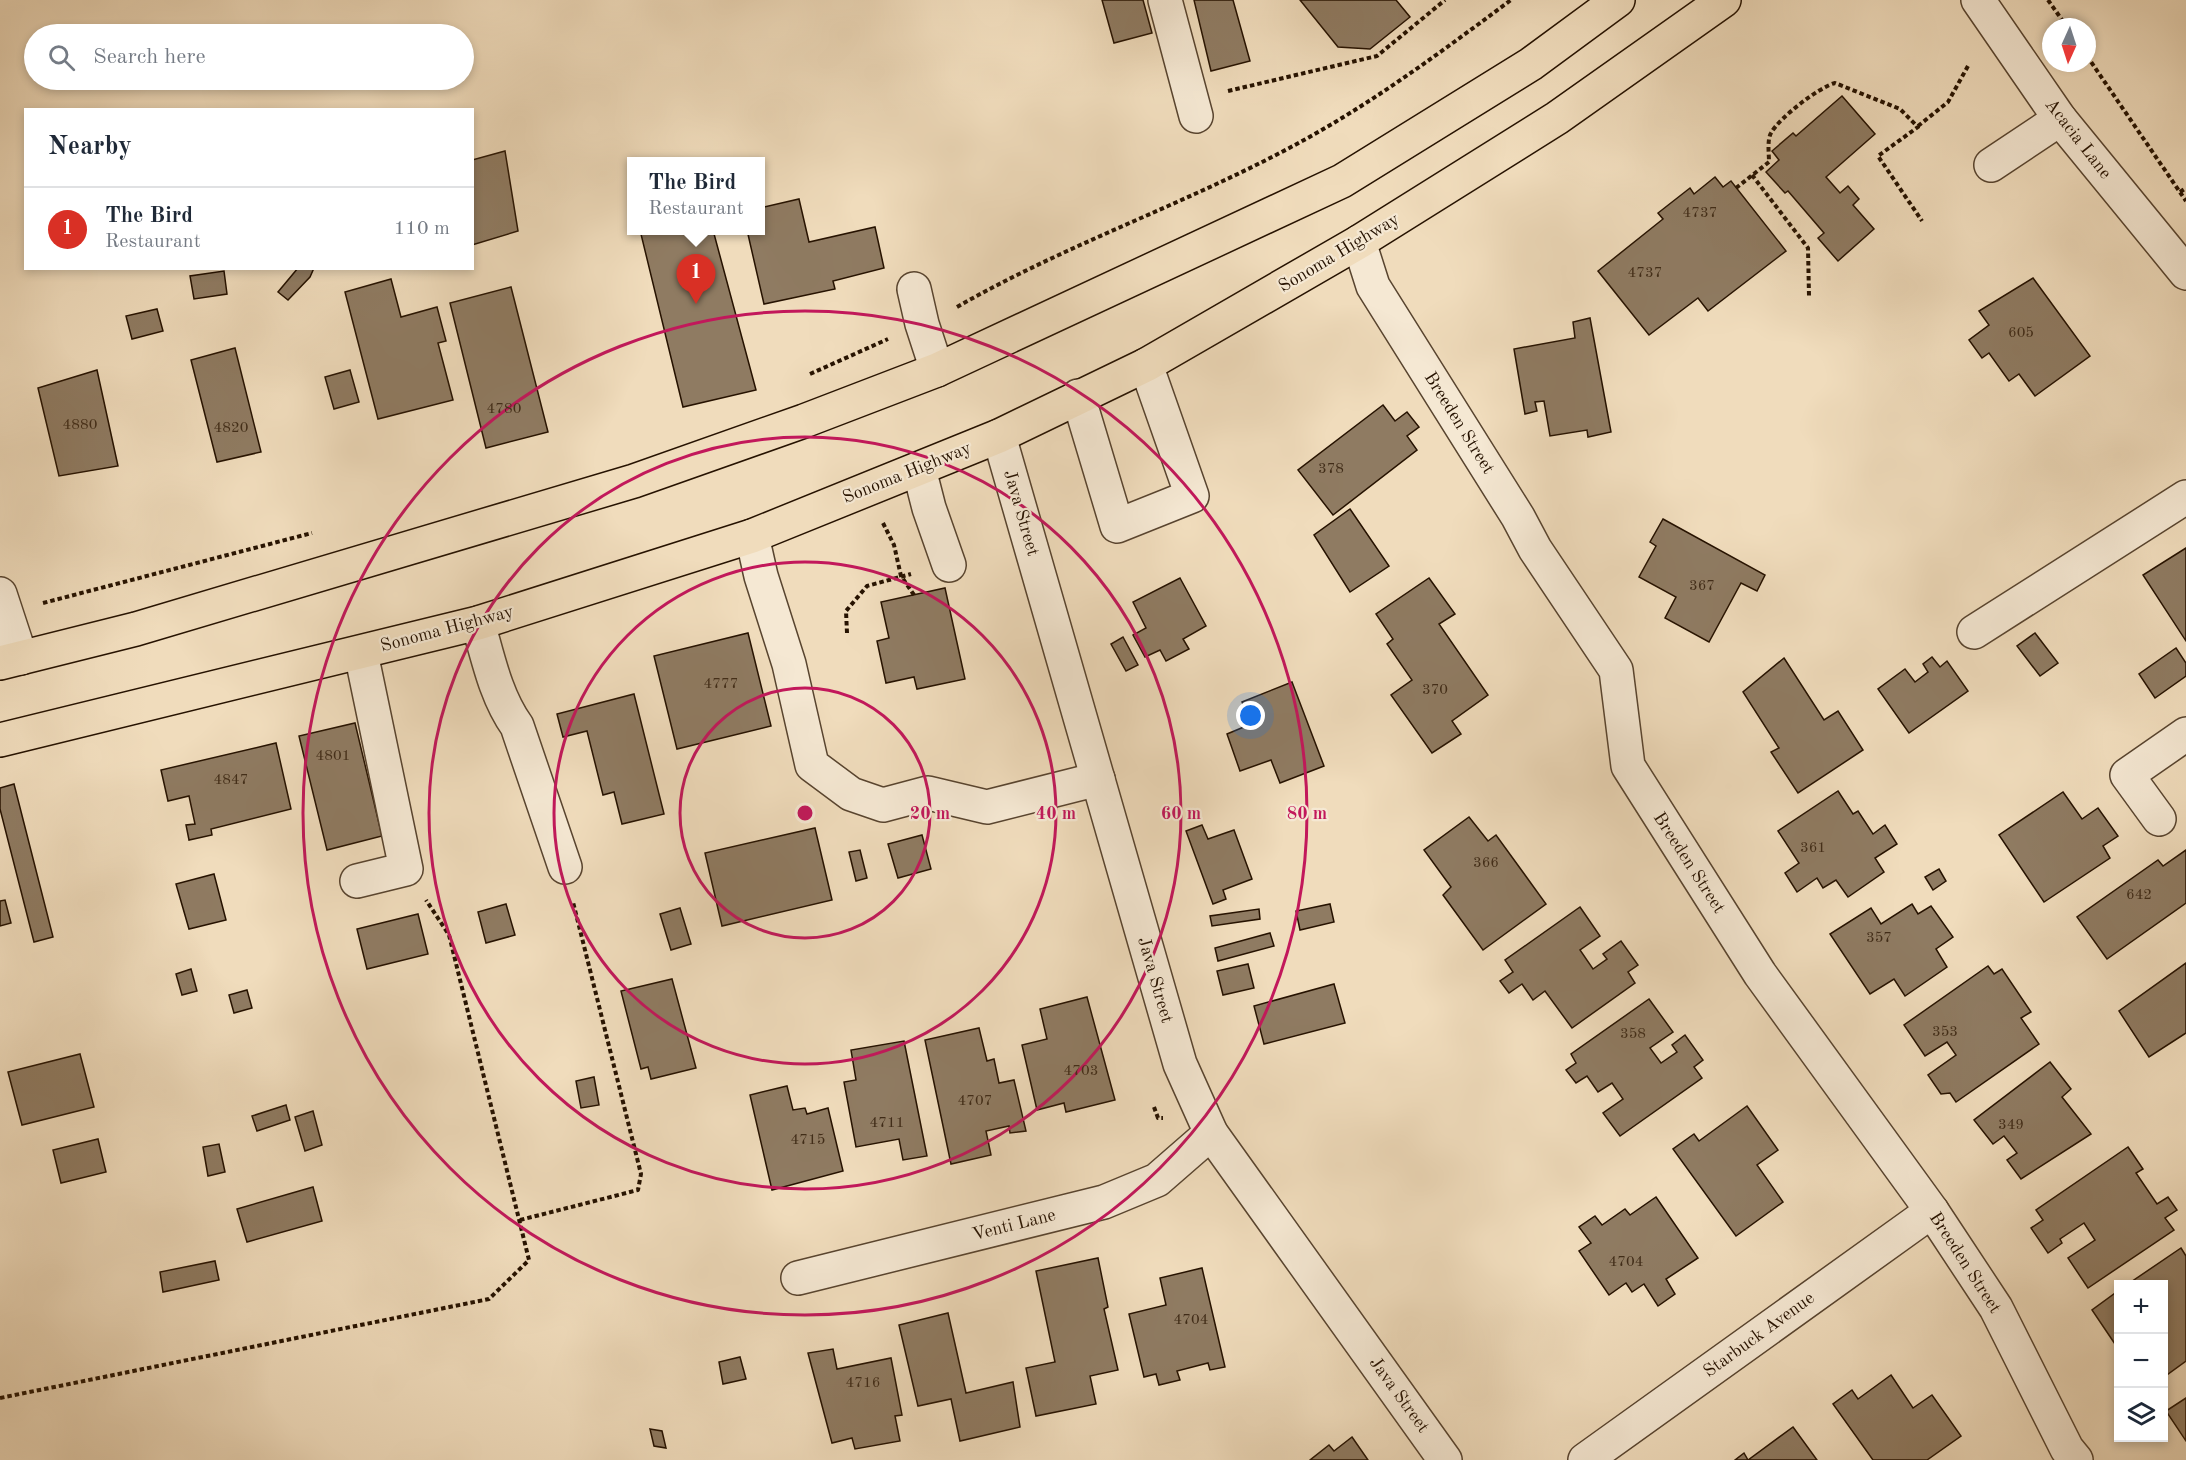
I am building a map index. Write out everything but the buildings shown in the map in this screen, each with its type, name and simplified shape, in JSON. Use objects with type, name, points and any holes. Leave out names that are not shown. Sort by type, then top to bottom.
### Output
[{"type":"main road","points":[[10,661],[136,629],[634,481],[804,422],[937,370],[1342,181],[1429,130],[1531,64],[1618,0]]},
{"type":"main road","name":"Sonoma Highway","points":[[0,740],[478,623],[752,536],[999,436],[1078,396],[1146,366],[1359,242],[1557,118],[1724,0]]},
{"type":"street","points":[[1165,0],[1194,108]]},
{"type":"street","name":"Acacia Lane","points":[[1978,0],[2060,119],[2186,273]]},
{"type":"street","points":[[1991,165],[2060,119]]},
{"type":"street","name":"Breeden Street","points":[[1359,242],[1373,286],[1518,517],[1535,549],[1616,670],[1628,766],[1760,974],[1932,1211],[1996,1308],[2067,1449],[2076,1460]]},
{"type":"street","points":[[914,289],[921,324],[937,370]]},
{"type":"street","points":[[1078,396],[1118,526],[1192,496],[1146,366]]},
{"type":"street","name":"Java Street","points":[[999,436],[1180,1064],[1211,1133],[1445,1460]]},
{"type":"street","points":[[919,469],[929,508],[949,565]]},
{"type":"street","points":[[1974,632],[2186,497]]},
{"type":"street","points":[[752,536],[761,576],[789,664],[812,765],[851,794],[883,805],[928,793],[987,807],[1098,779]]},
{"type":"street","points":[[3,603],[10,661]]},
{"type":"street","points":[[478,623],[503,703],[518,726],[565,867]]},
{"type":"street","points":[[357,881],[406,869],[361,653]]},
{"type":"street","points":[[2159,819],[2127,775],[2186,734]]},
{"type":"street","name":"Venti Lane","points":[[798,1278],[1104,1202],[1157,1180],[1211,1133]]},
{"type":"street","name":"Starbuck Avenue","points":[[1585,1460],[1932,1211]]},
{"type":"path","points":[[1194,108],[1377,56],[1445,0]]},
{"type":"path","points":[[807,376],[921,324],[1017,273],[1294,145],[1410,75],[1511,0]]},
{"type":"path","points":[[2048,0],[2061,18]]},
{"type":"path","points":[[1922,221],[1878,156],[1948,102],[1968,66]]},
{"type":"path","points":[[2096,69],[2186,201]]},
{"type":"path","points":[[1736,188],[1769,162],[1770,135],[1775,128],[1826,86],[1835,83],[1848,87],[1862,96],[1900,109],[1918,127]]},
{"type":"path","points":[[1752,175],[1808,248],[1809,296]]},
{"type":"path","points":[[2180,192],[2186,188]]},
{"type":"path","points":[[873,487],[884,527],[894,545],[901,576],[914,595]]},
{"type":"path","points":[[3,603],[322,531]]},
{"type":"path","points":[[847,633],[846,611],[867,586],[949,565]]},
{"type":"path","points":[[520,1220],[638,1190],[641,1174],[565,867]]},
{"type":"path","points":[[0,1398],[363,1327],[489,1299],[529,1260],[449,934],[406,869]]},
{"type":"place","name":"The Bird","points":[[696,304]]}]
